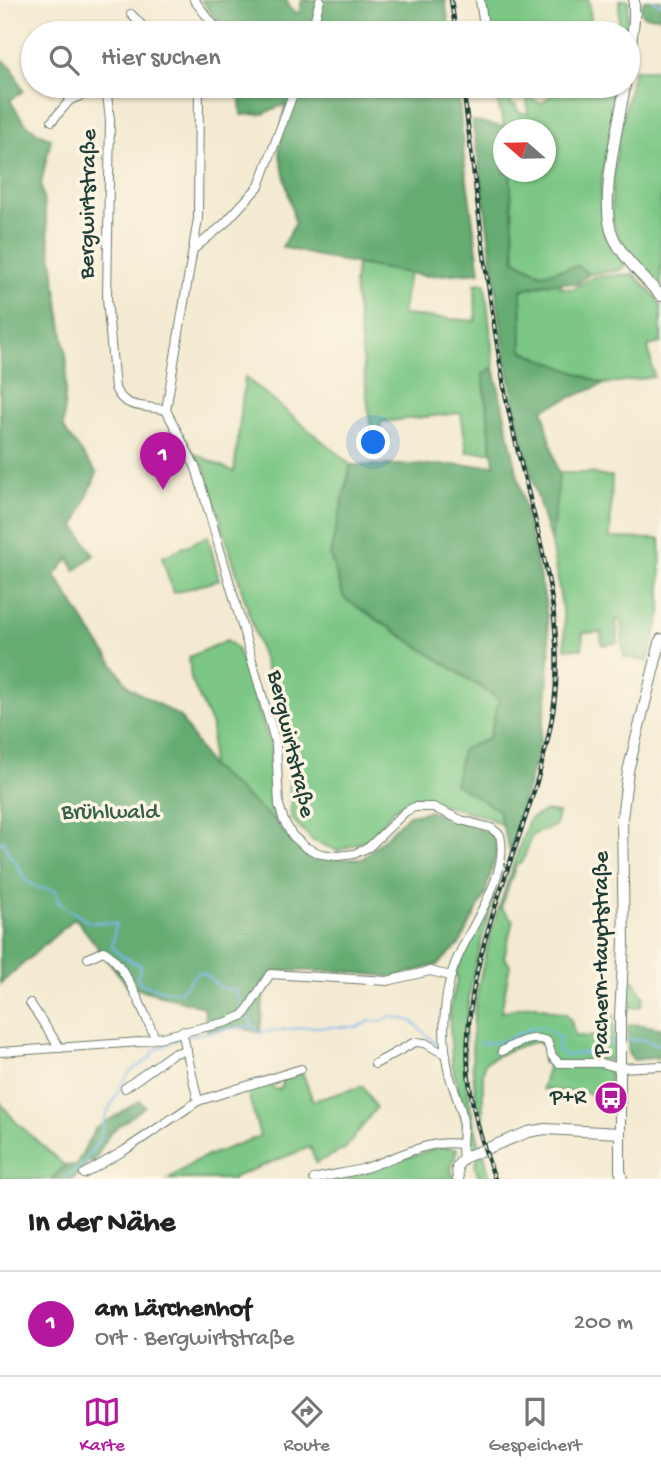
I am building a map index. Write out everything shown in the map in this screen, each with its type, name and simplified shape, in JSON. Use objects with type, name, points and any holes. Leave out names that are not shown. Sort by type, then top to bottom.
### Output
[{"type":"main road","points":[[634,0],[634,21]]},
{"type":"main road","points":[[623,98],[607,211],[613,237],[627,258],[661,296]]},
{"type":"main road","name":"Pachern-Hauptstraße","points":[[622,1179],[622,818],[628,772],[661,639]]},
{"type":"main road","points":[[458,1179],[457,1167],[463,1157],[528,1132],[545,1129],[620,1133]]},
{"type":"street","points":[[194,0],[211,21]]},
{"type":"street","points":[[314,21],[320,0]]},
{"type":"street","points":[[480,0],[483,21]]},
{"type":"street","points":[[131,13],[138,21]]},
{"type":"street","name":"Bergwirtstraße","points":[[52,121],[70,100],[75,98]]},
{"type":"street","name":"Bergwirtstraße","points":[[107,98],[110,120],[107,298],[115,388],[119,399],[127,404],[166,410],[196,468],[276,744],[279,805],[284,821],[292,835],[305,847],[321,854],[338,856],[354,854],[382,836],[405,812],[424,806],[491,828],[500,835],[501,852],[491,894],[460,953],[446,999],[443,1033],[446,1055],[463,1118],[463,1157]]},
{"type":"street","points":[[166,410],[198,219],[199,98]]},
{"type":"street","points":[[194,249],[224,224],[259,186],[292,98]]},
{"type":"street","points":[[88,958],[103,951],[117,963],[143,1007],[155,1038]]},
{"type":"street","points":[[0,1052],[140,1042],[228,1022],[244,1015],[270,974],[387,981],[430,971],[451,976]]},
{"type":"street","points":[[30,1003],[60,1048]]},
{"type":"street","points":[[182,1031],[198,1101]]},
{"type":"street","points":[[502,1051],[519,1042],[540,1038],[547,1041],[552,1056],[559,1063],[601,1063],[620,1068],[661,1066]]},
{"type":"street","points":[[375,1064],[415,1042],[425,1043],[446,1055]]},
{"type":"street","points":[[125,1088],[172,1054],[187,1050]]},
{"type":"street","points":[[84,1174],[198,1101],[301,1069]]},
{"type":"street","points":[[314,1179],[361,1169],[429,1145],[448,1142],[461,1144]]},
{"type":"green space","points":[[201,0],[287,0],[288,6],[299,13],[302,0],[445,0],[448,21],[217,21]]},
{"type":"green space","points":[[484,0],[589,0],[591,21],[488,21]]},
{"type":"green space","points":[[619,0],[629,0],[627,21],[619,21]]},
{"type":"green space","points":[[644,0],[661,0],[661,17],[644,16],[640,9]]},
{"type":"green space","name":"Brühlwald","points":[[0,58],[12,67],[21,87],[21,92],[10,100],[19,115],[31,128],[51,139],[41,184],[67,362],[63,428],[97,473],[75,526],[94,555],[75,571],[69,558],[55,575],[129,687],[180,717],[211,767],[276,822],[294,845],[321,859],[362,859],[409,815],[430,811],[492,834],[497,850],[485,895],[459,945],[437,965],[394,977],[338,971],[273,971],[264,988],[260,1033],[240,1027],[207,1030],[204,1007],[128,986],[75,918],[0,984]]},
{"type":"green space","points":[[640,70],[661,70],[661,292],[622,244],[614,226],[612,192],[617,149],[628,98],[640,98]]},
{"type":"green space","points":[[240,98],[459,98],[464,160],[480,272],[425,276],[282,247],[295,224],[279,151],[285,104],[263,114],[241,115]]},
{"type":"green space","points":[[496,98],[511,98],[512,106],[516,105],[518,112],[528,114],[527,99],[531,98],[541,104],[548,98],[618,98],[600,198],[604,233],[610,246],[625,265],[620,270],[589,274],[578,266],[541,274],[515,260],[511,182],[556,182],[556,119],[502,119]]},
{"type":"green space","points":[[472,121],[493,125],[493,182],[511,182],[515,260],[541,274],[578,266],[589,274],[577,284],[549,284],[521,290],[522,351],[604,384],[543,409],[559,478],[551,543],[531,475],[510,383]]},
{"type":"green space","points":[[357,264],[409,273],[402,315],[476,321],[475,284],[485,283],[494,367],[483,374],[492,452],[467,452],[461,413],[380,422],[384,456],[374,456],[354,283]]},
{"type":"green space","points":[[634,274],[655,296],[661,307],[661,343],[648,346],[654,377],[604,384],[522,351],[521,290],[563,281],[560,287],[573,289],[593,277]]},
{"type":"green space","points":[[494,367],[545,601],[550,647],[546,705],[538,750],[510,852],[498,810],[455,784],[462,750],[489,738],[499,699],[344,598],[330,555],[351,465],[494,465],[483,374]]},
{"type":"green space","points":[[245,377],[351,465],[330,555],[344,598],[499,699],[489,738],[502,825],[487,817],[416,797],[394,809],[370,839],[338,851],[313,841],[291,818],[290,784],[281,718],[204,466],[191,452],[234,472]]},
{"type":"green space","points":[[558,473],[612,476],[610,538],[660,539],[661,612],[648,661],[624,657],[621,621],[616,620],[618,643],[602,645],[601,632],[583,633],[582,649],[565,648],[564,618],[551,543]]},
{"type":"green space","points":[[208,536],[219,580],[173,593],[162,557]]},
{"type":"green space","points":[[227,640],[237,649],[271,747],[276,822],[211,767],[212,726],[191,679],[189,657]]},
{"type":"green space","points":[[546,811],[558,813],[555,826],[532,835],[522,863],[516,865],[501,908],[513,920],[504,958],[510,965],[501,1012],[531,1005],[566,1014],[575,1036],[606,1037],[608,1015],[614,1015],[614,1061],[598,1059],[597,1065],[611,1070],[607,1095],[542,1089],[549,1064],[542,1062],[546,1048],[538,1041],[497,1056],[485,1063],[483,1073],[483,1126],[474,1087],[472,1048],[482,970],[503,894],[529,819]]},
{"type":"green space","points":[[496,893],[477,958],[466,1020],[467,1082],[481,1149],[472,1148],[466,1139],[452,1064],[449,1012],[458,977],[455,975],[488,904]]},
{"type":"green space","points":[[628,980],[634,980],[644,997],[641,1006],[637,1008],[627,1006],[626,1003],[625,989]]},
{"type":"green space","points":[[634,1024],[661,1028],[661,1057],[633,1060],[628,1054],[628,1026]]},
{"type":"green space","points":[[303,1074],[313,1101],[363,1086],[376,1108],[345,1149],[316,1163],[310,1147],[233,1179],[168,1179],[197,1160],[260,1136],[247,1090],[271,1083],[273,1088],[278,1090],[283,1086],[281,1080]]},
{"type":"green space","points":[[139,1101],[145,1106],[110,1133],[93,1163],[89,1160],[73,1179],[51,1179],[65,1166],[76,1165],[95,1129]]},
{"type":"green space","points":[[0,1102],[16,1122],[65,1166],[51,1179],[0,1179]]},
{"type":"green space","points":[[442,1147],[457,1149],[451,1169],[454,1179],[334,1179]]},
{"type":"green space","points":[[484,1153],[490,1179],[480,1179],[475,1166],[478,1156]]},
{"type":"waterway","points":[[653,0],[661,4]]},
{"type":"waterway","points":[[0,843],[4,841],[24,879],[38,888],[56,890],[58,902],[90,923],[116,924],[112,947],[120,955],[141,966],[137,977],[141,984],[180,991],[197,973],[204,973],[221,988],[235,990],[244,1009]]},
{"type":"waterway","points":[[248,1017],[257,1033],[306,1027],[358,1027],[370,1021],[381,1022],[390,1016],[412,1021],[436,1044]]},
{"type":"waterway","points":[[186,1036],[253,1027]]},
{"type":"waterway","points":[[480,1043],[501,1042],[532,1028],[543,1027],[561,1038],[557,1049],[564,1056],[596,1051],[605,1043],[615,1042]]},
{"type":"waterway","points":[[63,1179],[83,1164],[101,1136],[105,1117],[132,1070],[149,1059],[155,1050],[180,1038]]},
{"type":"waterway","points":[[624,1040],[644,1040],[661,1045]]},
{"type":"railway","points":[[451,0],[454,21]]},
{"type":"railway","points":[[464,98],[505,392],[550,590],[557,671],[553,712],[544,757],[487,933],[469,1023],[468,1070],[474,1112],[495,1179]]},
{"type":"place","name":"am Lärchenhof","points":[[163,490]]},
{"type":"place","name":"P+R","points":[[611,1098]]}]
